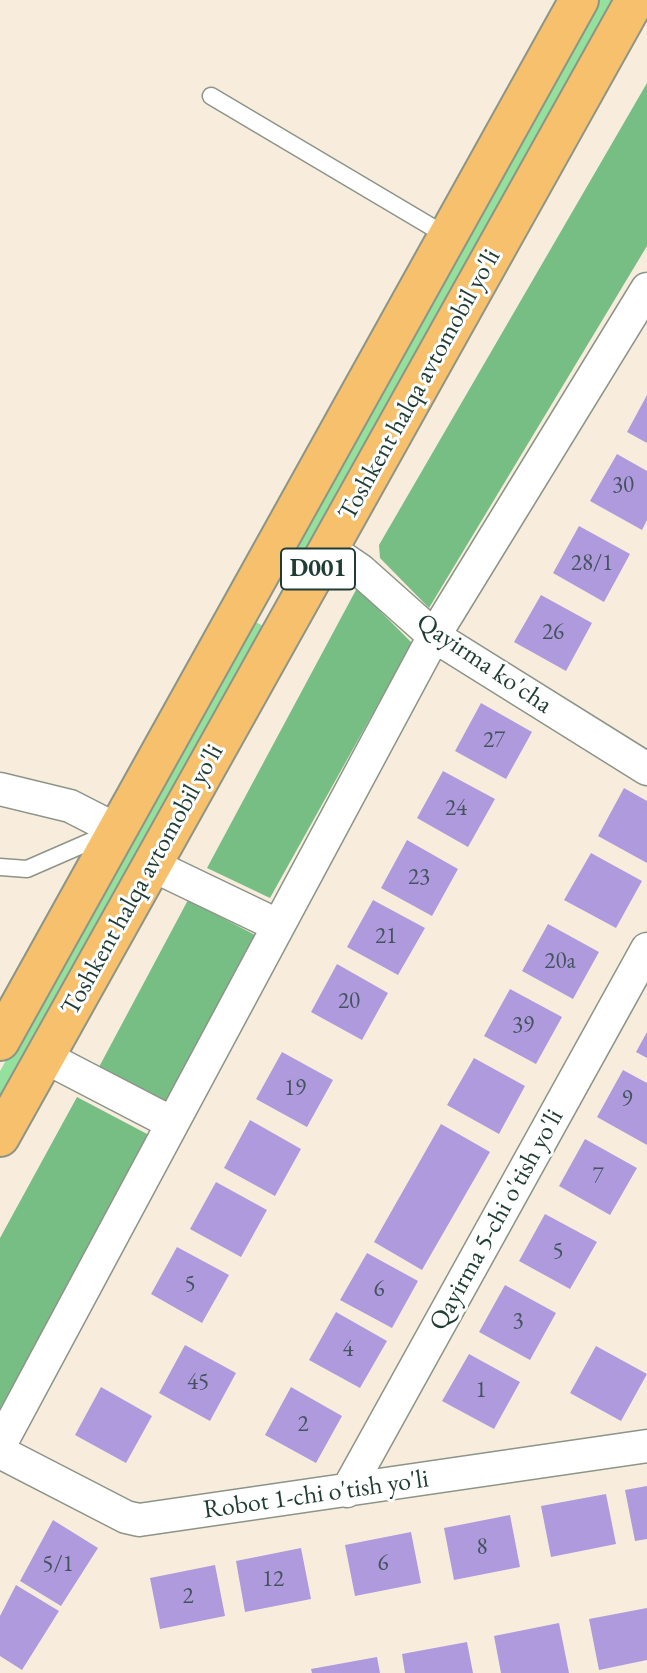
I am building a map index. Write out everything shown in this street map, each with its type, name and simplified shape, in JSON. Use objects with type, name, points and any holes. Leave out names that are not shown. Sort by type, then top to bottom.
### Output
[{"type":"highway","name":"Toshkent halqa avtomobil yo'li","points":[[0,1041],[579,0]]},
{"type":"highway","name":"Toshkent halqa avtomobil yo'li","points":[[0,1137],[635,0]]},
{"type":"highway","points":[[255,582],[297,605]]},
{"type":"street","points":[[0,1445],[434,636],[647,289]]},
{"type":"street","name":"Qayirma ko'cha","points":[[329,549],[360,570],[434,636],[647,769]]},
{"type":"street","points":[[0,789],[70,806],[117,830]]},
{"type":"street","points":[[152,865],[277,925]]},
{"type":"street","name":"Qayirma 5-chi o'tish yo'li","points":[[347,1491],[647,949]]},
{"type":"street","points":[[45,1057],[172,1123]]},
{"type":"street","name":"Robot 1-chi o'tish yo'li","points":[[0,1452],[126,1517],[139,1520],[647,1446]]},
{"type":"lane","points":[[211,96],[447,236]]},
{"type":"lane","points":[[0,867],[27,869],[117,830]]},
{"type":"green space","points":[[598,0],[616,0],[300,569],[286,561]]},
{"type":"green space","points":[[647,83],[647,246],[429,608],[380,558],[379,545]]},
{"type":"green space","points":[[357,588],[412,643],[270,898],[207,868]]},
{"type":"green space","points":[[250,619],[269,629],[0,1114],[0,1071]]},
{"type":"green space","points":[[188,900],[257,936],[168,1103],[99,1067]]},
{"type":"green space","points":[[77,1097],[149,1135],[0,1409],[0,1238]]},
{"type":"building","points":[[647,395],[647,443],[627,432]]},
{"type":"building","points":[[617,454],[647,471],[647,520],[642,530],[590,501]]},
{"type":"building","points":[[579,526],[630,554],[604,602],[553,573]]},
{"type":"building","points":[[541,595],[592,623],[566,671],[514,642]]},
{"type":"building","points":[[481,703],[532,732],[506,779],[455,751]]},
{"type":"building","points":[[443,771],[495,799],[468,847],[417,818]]},
{"type":"building","points":[[624,788],[647,801],[647,863],[598,836]]},
{"type":"building","points":[[407,840],[458,869],[432,916],[381,888]]},
{"type":"building","points":[[591,853],[642,881],[616,928],[564,900]]},
{"type":"building","points":[[373,900],[425,928],[398,975],[347,947]]},
{"type":"building","points":[[548,924],[599,952],[573,999],[522,971]]},
{"type":"building","points":[[337,964],[388,993],[362,1040],[311,1012]]},
{"type":"building","points":[[510,989],[562,1017],[536,1064],[484,1036]]},
{"type":"building","points":[[647,1032],[647,1058],[636,1052]]},
{"type":"building","points":[[282,1052],[333,1080],[307,1127],[256,1099]]},
{"type":"building","points":[[474,1058],[525,1086],[499,1134],[447,1105]]},
{"type":"building","points":[[623,1070],[647,1083],[647,1145],[597,1117]]},
{"type":"building","points":[[250,1120],[301,1149],[275,1196],[224,1168]]},
{"type":"building","points":[[441,1124],[490,1152],[422,1270],[374,1242]]},
{"type":"building","points":[[585,1139],[637,1168],[610,1215],[559,1186]]},
{"type":"building","points":[[216,1182],[267,1210],[241,1257],[190,1229]]},
{"type":"building","points":[[545,1214],[597,1242],[570,1289],[519,1261]]},
{"type":"building","points":[[177,1247],[229,1275],[202,1323],[151,1294]]},
{"type":"building","points":[[367,1253],[418,1281],[392,1328],[340,1300]]},
{"type":"building","points":[[505,1285],[556,1313],[530,1360],[479,1332]]},
{"type":"building","points":[[336,1312],[387,1341],[360,1388],[309,1360]]},
{"type":"building","points":[[185,1345],[236,1373],[210,1421],[159,1393]]},
{"type":"building","points":[[596,1346],[647,1374],[621,1421],[570,1393]]},
{"type":"building","points":[[469,1354],[520,1382],[494,1429],[442,1401]]},
{"type":"building","points":[[101,1387],[152,1416],[126,1463],[75,1435]]},
{"type":"building","points":[[291,1387],[342,1416],[316,1463],[265,1435]]},
{"type":"building","points":[[647,1486],[647,1539],[635,1541],[625,1490]]},
{"type":"building","points":[[606,1494],[616,1544],[551,1557],[541,1506]]},
{"type":"building","points":[[510,1515],[520,1567],[454,1580],[444,1528]]},
{"type":"building","points":[[53,1520],[98,1548],[61,1606],[20,1581]]},
{"type":"building","points":[[411,1532],[421,1583],[355,1596],[345,1545]]},
{"type":"building","points":[[301,1548],[311,1599],[245,1612],[236,1561]]},
{"type":"building","points":[[215,1565],[225,1616],[160,1629],[150,1578]]},
{"type":"building","points":[[16,1585],[59,1611],[22,1670],[0,1656],[0,1616]]},
{"type":"building","points":[[647,1608],[647,1660],[599,1670],[589,1619]]},
{"type":"building","points":[[559,1623],[569,1673],[501,1673],[494,1636]]},
{"type":"building","points":[[467,1642],[473,1673],[405,1673],[402,1654]]},
{"type":"building","points":[[377,1657],[380,1673],[312,1673],[311,1669]]}]
